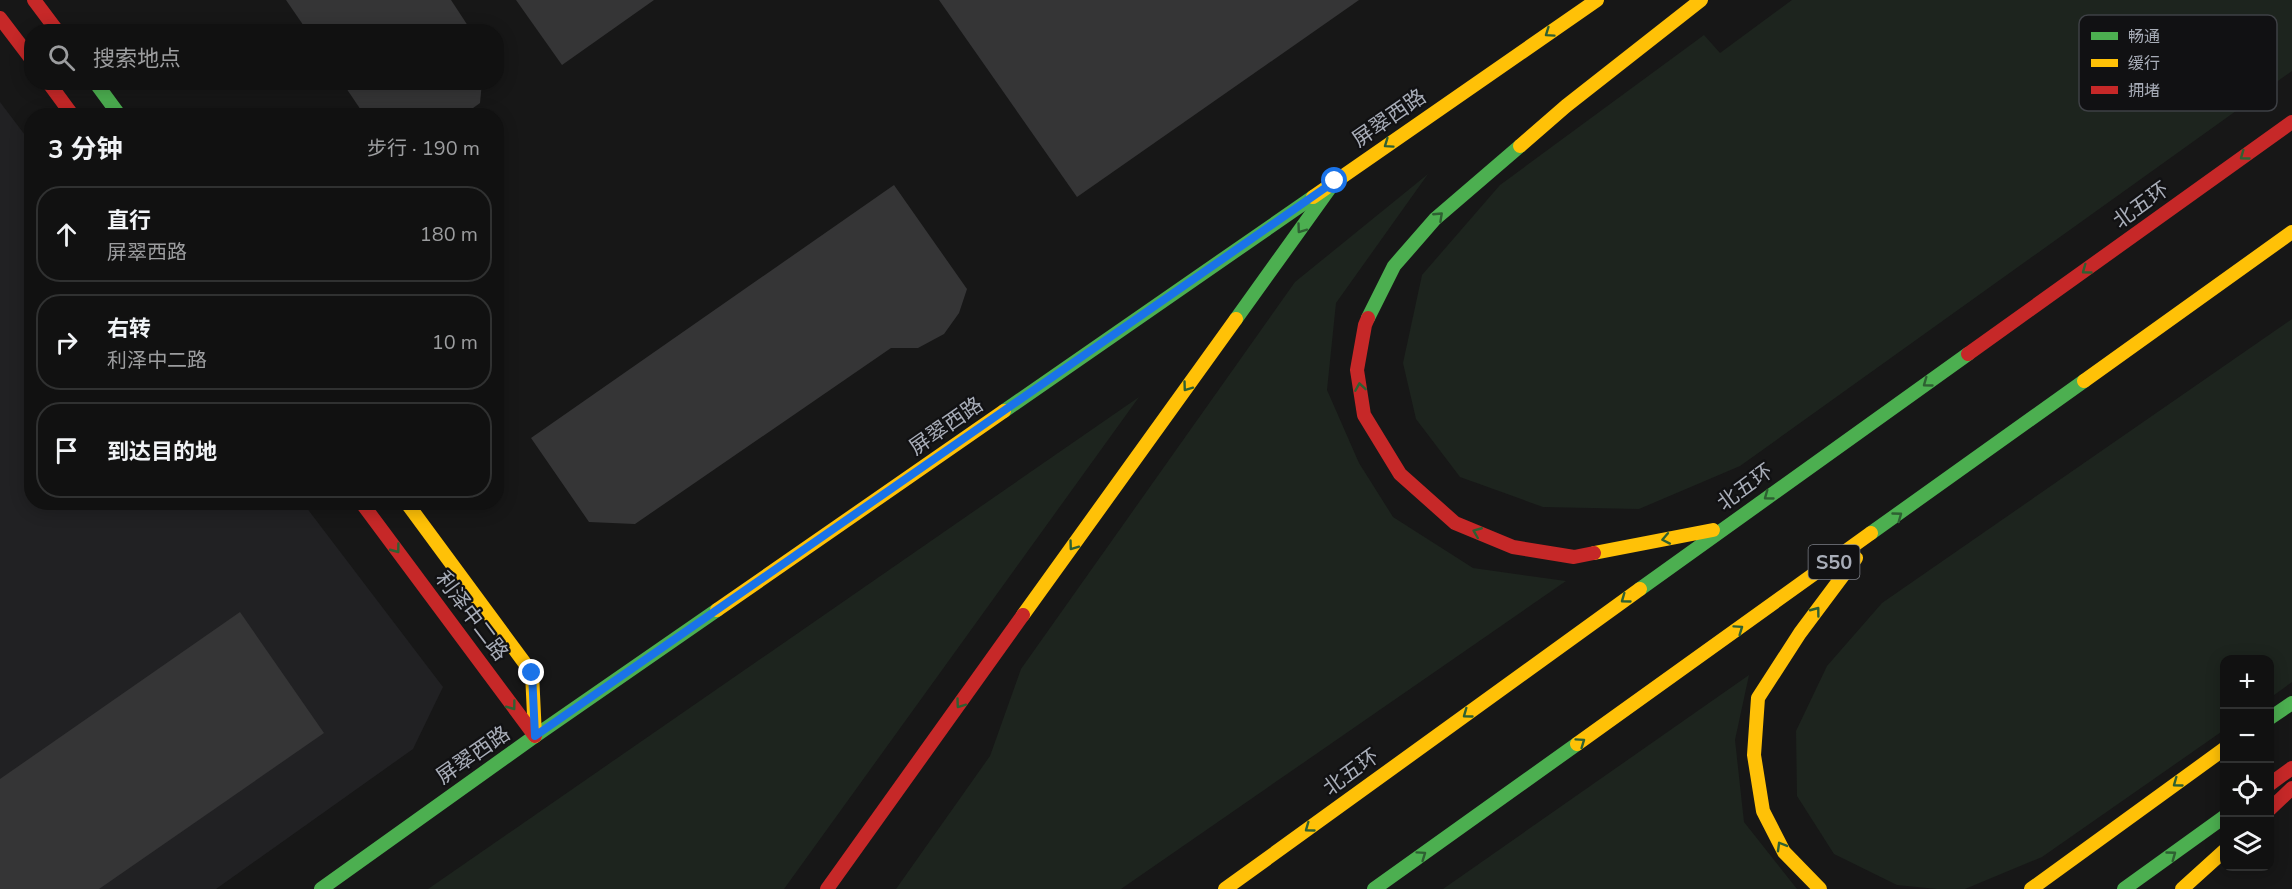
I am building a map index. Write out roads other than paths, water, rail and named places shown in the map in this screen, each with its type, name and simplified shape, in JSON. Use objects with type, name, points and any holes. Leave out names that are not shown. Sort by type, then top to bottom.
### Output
[{"type":"main road","points":[[34,0],[52,24]]},
{"type":"main road","points":[[1701,0],[1566,106],[1435,219],[1394,266],[1365,325],[1357,370],[1364,415],[1400,474],[1455,524],[1514,547],[1574,557],[1724,528]]},
{"type":"main road","name":"屏翠西路","points":[[321,889],[535,736],[1595,1]]},
{"type":"main road","points":[[0,18],[24,50]]},
{"type":"main road","points":[[54,90],[67,108]]},
{"type":"main road","points":[[101,90],[114,108]]},
{"type":"main road","name":"北五环","points":[[1225,889],[1724,528],[2292,122]]},
{"type":"main road","points":[[827,889],[1335,181]]},
{"type":"main road","name":"S50","points":[[1374,889],[2292,232]]},
{"type":"main road","name":"利泽中二路","points":[[367,510],[535,736]]},
{"type":"main road","name":"利泽中二路","points":[[412,510],[532,673],[535,736]]},
{"type":"main road","points":[[1820,889],[1784,852],[1763,811],[1754,755],[1758,698],[1800,633],[1875,532]]},
{"type":"main road","points":[[2274,715],[2292,703]]},
{"type":"main road","points":[[2031,889],[2220,752]]},
{"type":"main road","points":[[2274,781],[2292,768]]},
{"type":"main road","points":[[2274,805],[2292,788]]},
{"type":"main road","points":[[2124,889],[2220,820]]},
{"type":"main road","points":[[2182,889],[2220,855]]}]
